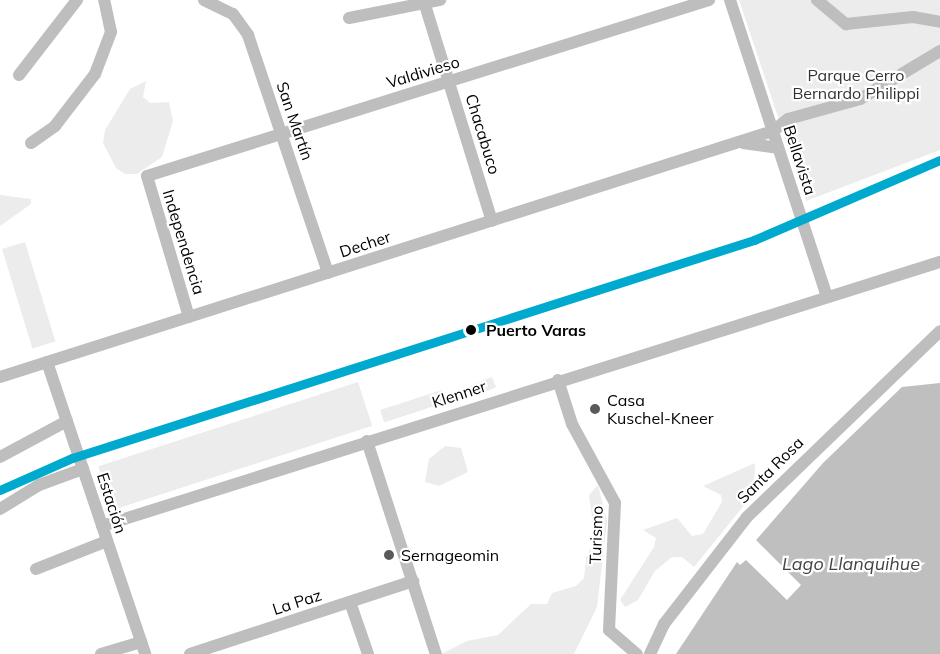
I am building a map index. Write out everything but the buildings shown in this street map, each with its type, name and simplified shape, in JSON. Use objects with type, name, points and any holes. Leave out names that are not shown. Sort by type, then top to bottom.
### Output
[{"type":"street","points":[[18,75],[77,0]]},
{"type":"street","points":[[31,142],[56,126],[95,74],[111,32],[104,0]]},
{"type":"street","name":"San Martín","points":[[204,0],[240,21],[328,273]]},
{"type":"street","points":[[349,18],[424,5],[440,0]]},
{"type":"street","name":"Valdivieso","points":[[147,176],[709,0]]},
{"type":"street","name":"Bellavista","points":[[730,0],[827,296]]},
{"type":"street","points":[[817,0],[846,24],[913,16],[940,22]]},
{"type":"street","name":"Chacabuco","points":[[424,5],[492,221]]},
{"type":"street","name":"Decher","points":[[0,377],[773,131],[788,119],[860,99],[940,51]]},
{"type":"street","name":"Decher","points":[[740,142],[778,147]]},
{"type":"street","name":"Independencia","points":[[147,176],[189,317]]},
{"type":"street","name":"Klenner","points":[[102,526],[558,380],[940,262]]},
{"type":"street","name":"Santa Rosa","points":[[650,654],[670,615],[747,517],[940,331]]},
{"type":"street","name":"Estación","points":[[47,362],[143,648]]},
{"type":"street","name":"Turismo","points":[[558,380],[572,424],[615,503],[609,630],[637,654]]},
{"type":"street","points":[[0,457],[67,421]]},
{"type":"street","points":[[367,441],[436,654]]},
{"type":"street","points":[[0,509],[45,483],[83,469]]},
{"type":"street","points":[[36,569],[107,541]]},
{"type":"street","name":"La Paz","points":[[190,654],[414,581]]},
{"type":"street","points":[[350,602],[368,654]]},
{"type":"street","points":[[101,654],[143,648]]},
{"type":"green space","name":"Parque Cerro Bernardo Philippi","points":[[739,0],[940,0],[940,150],[806,201]]},
{"type":"green space","points":[[146,81],[143,97],[150,103],[169,102],[173,121],[162,157],[137,174],[125,174],[116,168],[103,143],[105,130],[130,89]]},
{"type":"green space","points":[[0,195],[31,199],[31,204],[0,226]]},
{"type":"green space","points":[[25,242],[55,341],[32,348],[2,249]]},
{"type":"green space","points":[[492,377],[496,387],[474,396],[470,386]]},
{"type":"green space","points":[[358,382],[372,426],[113,510],[98,466]]},
{"type":"green space","points":[[442,390],[446,402],[384,422],[380,410]]},
{"type":"green space","points":[[445,446],[461,448],[468,472],[439,486],[425,482],[429,459]]},
{"type":"green space","points":[[755,463],[754,493],[694,567],[682,557],[672,557],[655,571],[638,600],[625,607],[620,600],[654,547],[656,538],[643,530],[677,518],[692,536],[703,534],[722,502],[721,495],[703,486]]},
{"type":"green space","points":[[598,485],[607,521],[597,607],[574,654],[441,654],[467,641],[498,635],[531,604],[547,604],[552,593],[576,586],[584,578],[586,558],[595,539],[589,495]]},
{"type":"water","name":"Lago Llanquihue","points":[[940,383],[940,654],[676,654],[737,562],[823,463],[902,387]]},
{"type":"pier","points":[[754,538],[801,585],[787,600],[746,560],[740,565],[735,560]]},
{"type":"transit line","points":[[0,490],[72,458],[754,240],[940,160]]},
{"type":"place","name":"Puerto Varas","points":[[471,330]]},
{"type":"place","name":"Casa Kuschel-Kneer","points":[[595,409]]},
{"type":"place","name":"Sernageomin","points":[[389,555]]}]
